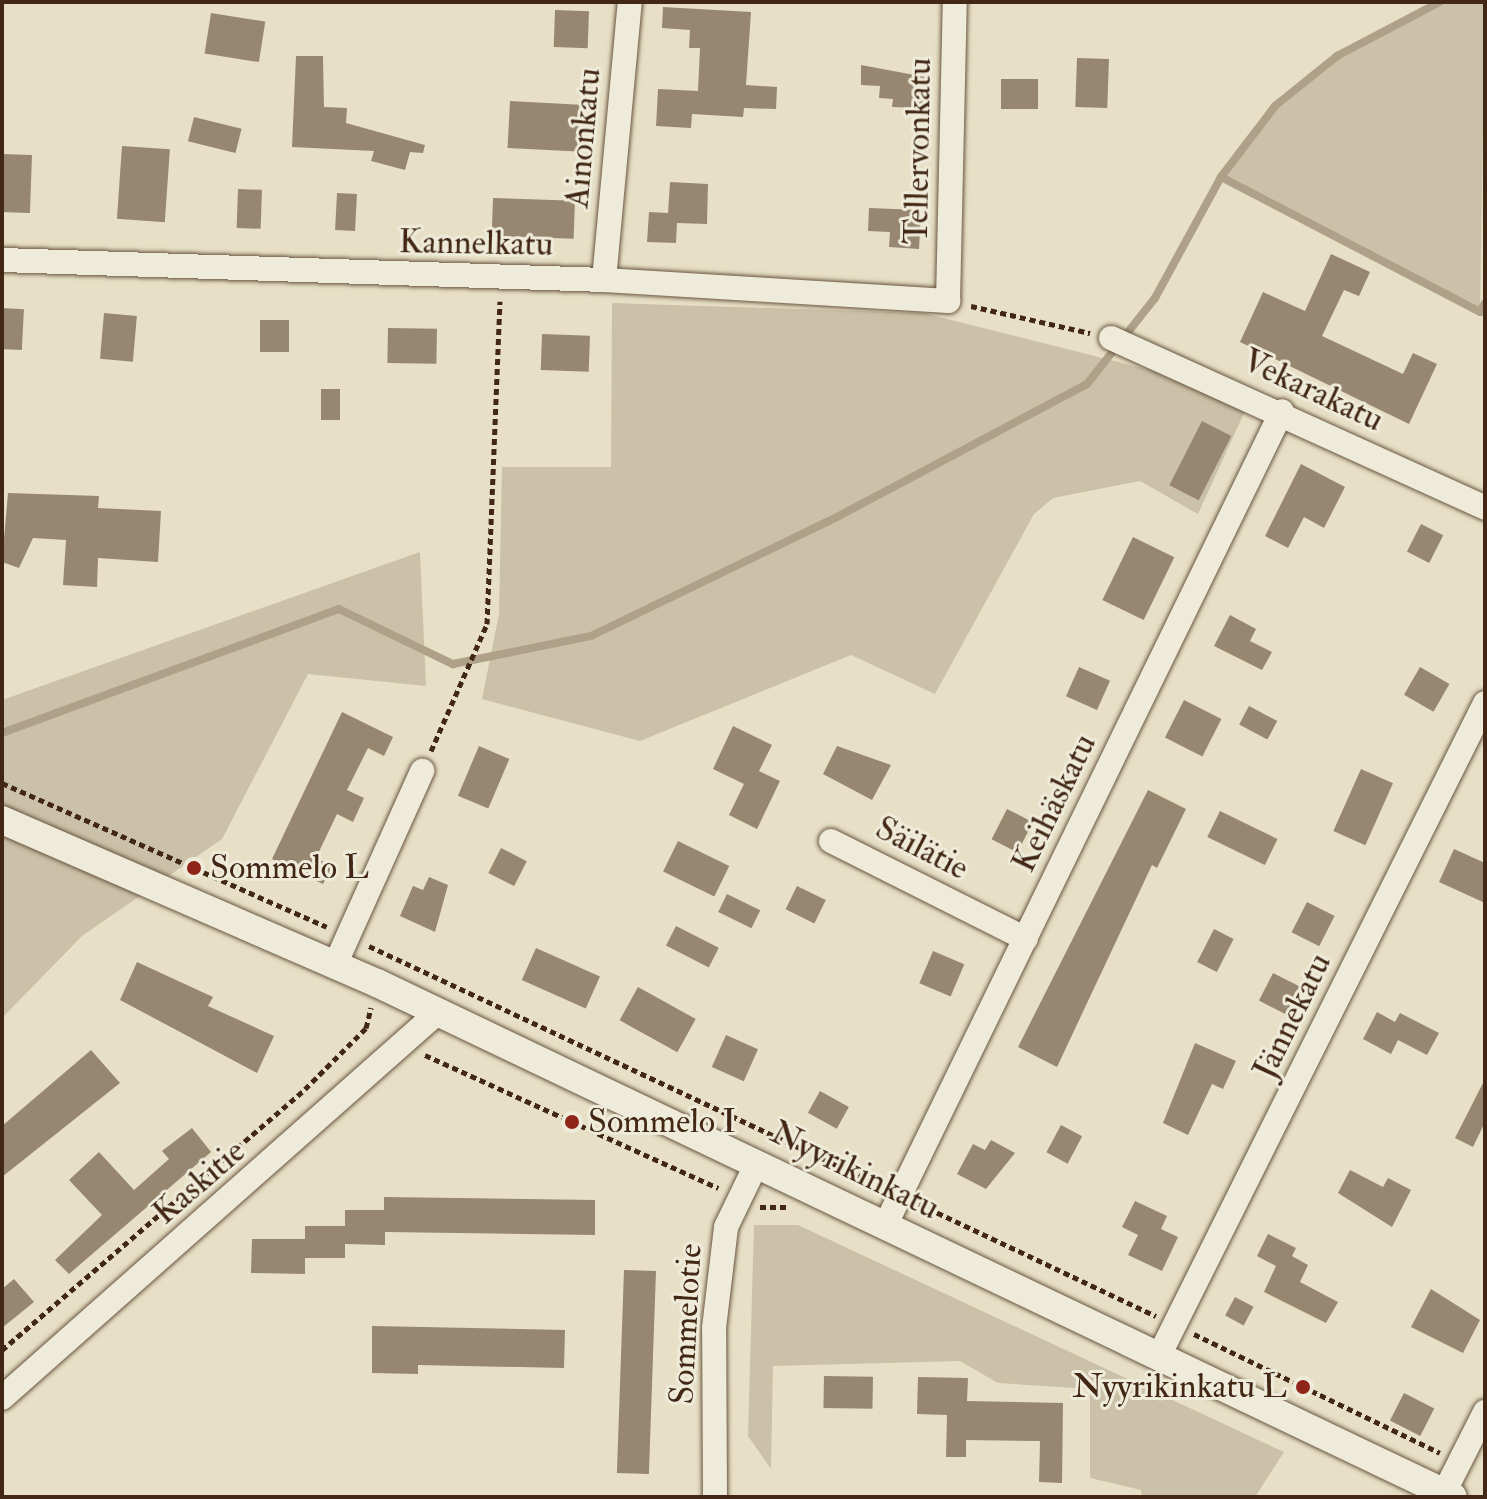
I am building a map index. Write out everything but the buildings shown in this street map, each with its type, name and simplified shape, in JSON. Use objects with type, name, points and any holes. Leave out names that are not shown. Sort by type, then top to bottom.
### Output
[{"type":"street","name":"Ainonkatu","points":[[604,280],[630,2]]},
{"type":"street","name":"Tellervonkatu","points":[[948,301],[955,2]]},
{"type":"street","name":"Kannelkatu","points":[[2,260],[501,280],[604,280],[948,301]]},
{"type":"street","name":"Vekarakatu","points":[[1111,338],[1282,411],[1485,508]]},
{"type":"street","name":"Keihäskatu","points":[[886,1224],[1282,411]]},
{"type":"street","name":"Jännekatu","points":[[1158,1358],[1485,703]]},
{"type":"street","points":[[335,965],[422,771]]},
{"type":"street","name":"Nyyrikinkatu","points":[[2,820],[377,983],[1449,1495]]},
{"type":"street","name":"Säilätie","points":[[831,841],[1026,939]]},
{"type":"street","name":"Kaskitie","points":[[2,1398],[406,1046],[437,1013]]},
{"type":"street","name":"Sommelotie","points":[[715,1497],[714,1328],[726,1227],[757,1163]]},
{"type":"street","points":[[1449,1495],[1459,1462],[1485,1412]]},
{"type":"path","points":[[422,771],[487,624],[501,280]]},
{"type":"path","points":[[948,301],[1111,338]]},
{"type":"path","points":[[2,783],[348,936],[1176,1325],[1459,1462]]},
{"type":"path","points":[[2,1350],[366,1028],[384,953]]},
{"type":"path","points":[[366,1028],[738,1197]]},
{"type":"shaded area","points":[[1440,2],[1485,2],[1480,312],[1221,177],[1275,106],[1317,70]]},
{"type":"shaded area","points":[[612,303],[923,313],[1170,375],[1245,411],[1198,514],[1140,481],[1053,498],[1034,514],[935,694],[851,655],[640,741],[482,699],[499,614],[502,467],[611,467]]},
{"type":"shaded area","points":[[420,552],[426,686],[308,674],[222,839],[82,936],[2,1018],[2,700]]},
{"type":"shaded area","points":[[754,1225],[798,1225],[1284,1452],[1255,1497],[1142,1497],[1141,1490],[1090,1478],[1090,1389],[998,1383],[960,1361],[773,1366],[771,1469],[748,1436]]},
{"type":"waterway","points":[[2,733],[339,609],[453,664],[591,636],[837,517],[1087,384],[1155,298],[1221,177],[1275,106],[1337,56],[1440,2]]},
{"type":"waterway","points":[[1221,177],[1480,312],[1485,303]]},
{"type":"place","name":"Sommelo L","points":[[194,868]]},
{"type":"place","name":"Sommelo I","points":[[572,1122]]},
{"type":"place","name":"Nyyrikinkatu L","points":[[1303,1387]]}]
